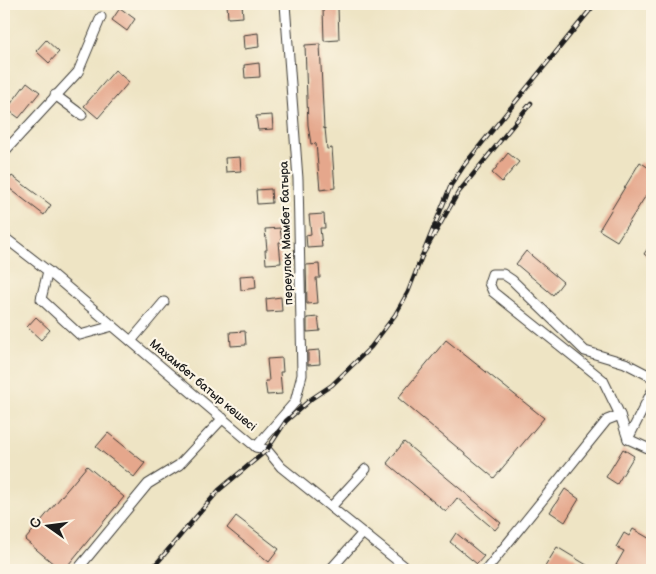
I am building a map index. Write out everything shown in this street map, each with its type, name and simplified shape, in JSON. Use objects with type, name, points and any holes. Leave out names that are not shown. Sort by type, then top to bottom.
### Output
[{"type":"street","name":"переулок Мамбет батыра","points":[[256,447],[295,402],[302,376],[298,179],[285,4]]},
{"type":"street","points":[[4,152],[78,72],[101,17]]},
{"type":"street","points":[[55,95],[82,115]]},
{"type":"street","name":"Махамбет батыр көшесі","points":[[4,237],[256,447],[268,450],[281,467],[409,570]]},
{"type":"street","points":[[48,272],[41,299],[80,335],[113,326]]},
{"type":"street","points":[[652,377],[625,363],[585,351],[512,280],[503,274],[492,274],[489,283],[493,292],[603,380],[620,415],[628,439],[652,450]]},
{"type":"street","points":[[131,341],[164,302]]},
{"type":"street","points":[[628,439],[652,390]]},
{"type":"street","points":[[486,570],[607,420],[620,415]]},
{"type":"street","points":[[77,570],[148,484],[179,465],[223,418]]},
{"type":"street","points":[[331,507],[366,469]]},
{"type":"street","points":[[330,570],[363,533]]},
{"type":"building","points":[[227,4],[242,4],[243,17],[228,18]]},
{"type":"building","points":[[338,7],[339,40],[324,41],[323,9]]},
{"type":"building","points":[[120,8],[135,19],[127,31],[112,20]]},
{"type":"building","points":[[258,33],[259,47],[244,49],[243,35]]},
{"type":"building","points":[[46,40],[59,52],[49,63],[36,51]]},
{"type":"building","points":[[320,44],[324,129],[327,149],[332,148],[335,188],[320,190],[316,143],[311,144],[308,125],[305,45]]},
{"type":"building","points":[[259,63],[260,77],[245,78],[244,65]]},
{"type":"building","points":[[115,70],[129,82],[98,118],[84,106]]},
{"type":"building","points":[[27,82],[40,92],[19,118],[7,109]]},
{"type":"building","points":[[272,115],[273,129],[258,130],[256,116]]},
{"type":"building","points":[[508,153],[519,162],[502,182],[492,173]]},
{"type":"building","points":[[240,157],[241,171],[226,172],[225,158]]},
{"type":"building","points":[[640,162],[652,170],[652,186],[617,241],[599,230]]},
{"type":"building","points":[[12,176],[51,205],[44,215],[5,185]]},
{"type":"building","points":[[271,189],[272,203],[257,204],[256,190]]},
{"type":"building","points":[[324,214],[325,228],[320,228],[322,247],[307,248],[306,235],[311,234],[309,215]]},
{"type":"building","points":[[280,228],[282,242],[279,242],[281,263],[266,264],[265,229]]},
{"type":"building","points":[[652,242],[652,260],[644,254]]},
{"type":"building","points":[[526,251],[563,282],[553,295],[516,264]]},
{"type":"building","points":[[319,264],[320,278],[316,278],[318,303],[307,304],[306,265]]},
{"type":"building","points":[[255,275],[256,288],[241,290],[240,276]]},
{"type":"building","points":[[281,297],[282,311],[267,312],[266,299]]},
{"type":"building","points":[[36,317],[50,330],[41,340],[27,327]]},
{"type":"building","points":[[318,317],[320,331],[307,332],[307,318]]},
{"type":"building","points":[[245,331],[246,345],[231,346],[230,332]]},
{"type":"building","points":[[446,340],[544,418],[494,478],[398,398]]},
{"type":"building","points":[[319,350],[320,364],[308,365],[308,351]]},
{"type":"building","points":[[282,358],[283,372],[280,372],[282,394],[267,395],[265,381],[269,381],[267,359]]},
{"type":"building","points":[[108,433],[145,463],[134,477],[96,447]]},
{"type":"building","points":[[404,442],[501,523],[495,530],[457,498],[446,512],[387,463]]},
{"type":"building","points":[[623,449],[634,456],[617,484],[606,477]]},
{"type":"building","points":[[87,466],[124,497],[64,570],[61,570],[25,540]]},
{"type":"building","points":[[565,489],[579,499],[565,522],[550,512]]},
{"type":"building","points":[[236,516],[279,549],[269,562],[227,528]]},
{"type":"building","points":[[633,529],[652,540],[652,570],[625,570],[616,565],[624,551],[616,547],[624,533],[629,536]]},
{"type":"building","points":[[456,533],[484,556],[477,564],[450,542]]},
{"type":"building","points":[[557,547],[595,570],[543,570]]},
{"type":"railway","points":[[531,103],[458,193],[422,256],[451,185],[465,164],[595,4]]},
{"type":"railway","points":[[151,570],[219,490],[267,450],[286,421],[311,399],[332,385],[371,347],[395,315],[408,292],[422,256]]}]
